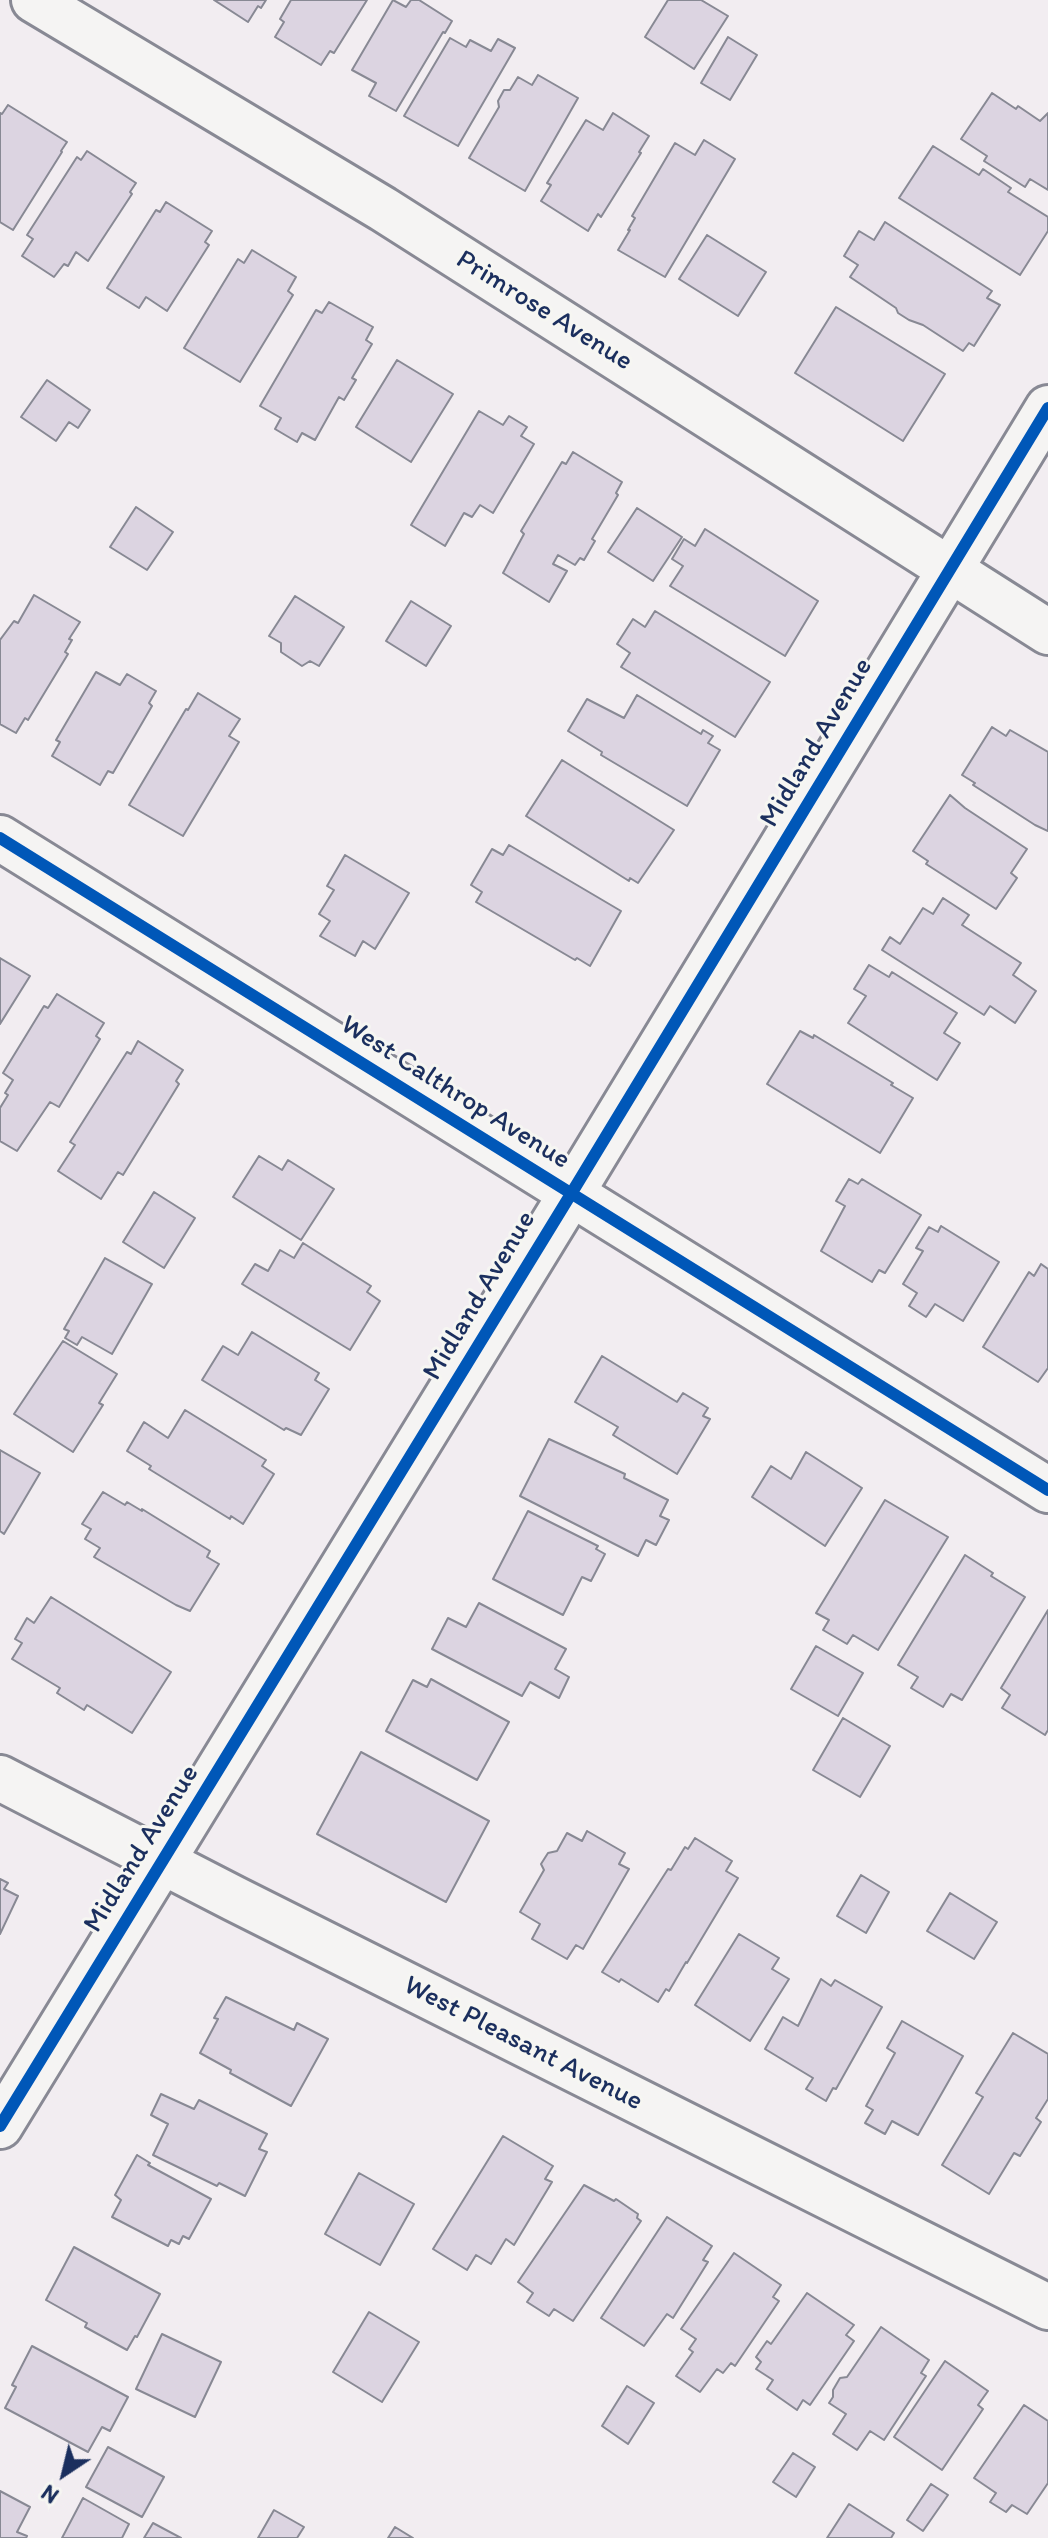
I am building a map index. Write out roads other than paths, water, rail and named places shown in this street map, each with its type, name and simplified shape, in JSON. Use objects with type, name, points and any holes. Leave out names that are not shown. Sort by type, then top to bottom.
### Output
[{"type":"street","name":"Primrose Avenue","points":[[34,0],[383,209],[1048,632]]},
{"type":"street","name":"Midland Avenue","points":[[0,2126],[1048,408]]},
{"type":"street","name":"West Calthrop Avenue","points":[[0,838],[1048,1490]]},
{"type":"street","name":"West Pleasant Avenue","points":[[0,1778],[1048,2307]]}]
